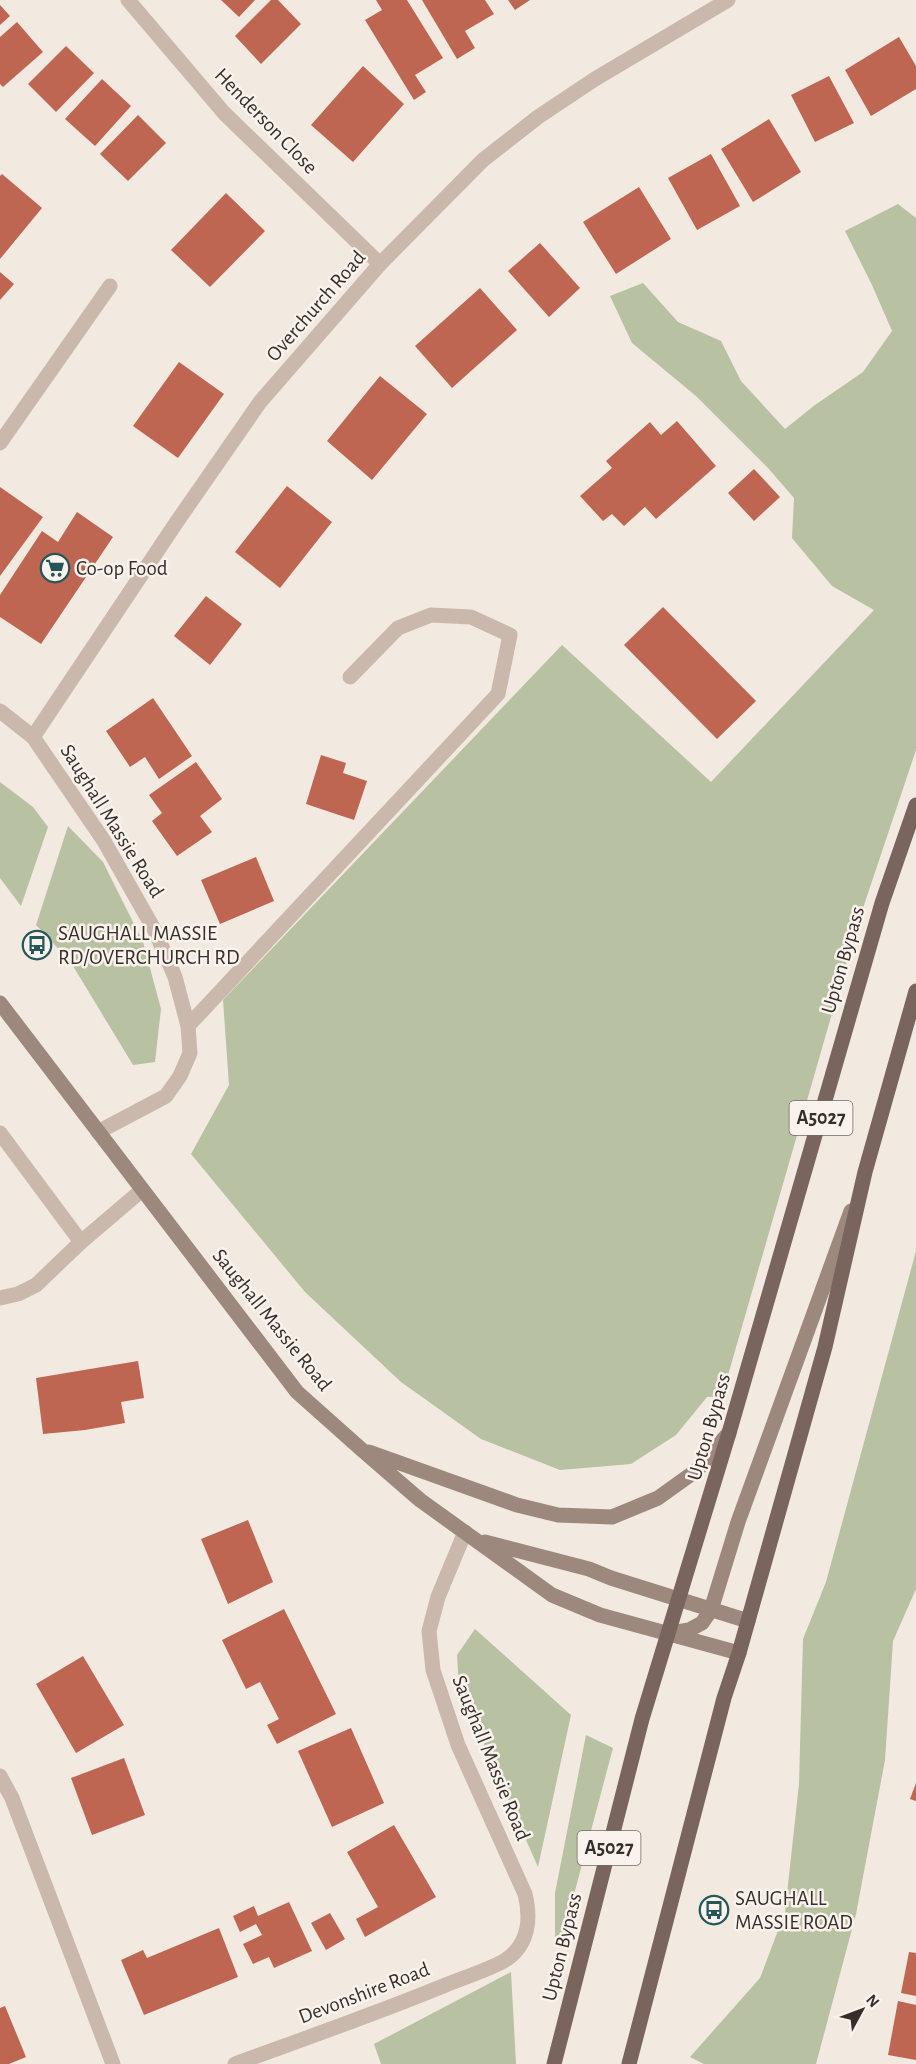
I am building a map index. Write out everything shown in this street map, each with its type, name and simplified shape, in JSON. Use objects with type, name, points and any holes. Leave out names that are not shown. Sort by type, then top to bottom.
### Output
[{"type":"main road","name":"Upton Bypass","points":[[554,2064],[642,1719],[680,1600],[882,903],[916,805]]},
{"type":"main road","name":"A5027","points":[[629,2064],[724,1698],[739,1653],[825,1347],[865,1172],[916,991]]},
{"type":"main road","name":"Saughall Massie Road","points":[[0,1003],[297,1392],[361,1449],[420,1500],[552,1596],[600,1615],[739,1653]]},
{"type":"main road","points":[[668,1633],[689,1630],[702,1623],[711,1610],[738,1521],[865,1172]]},
{"type":"main road","points":[[361,1449],[517,1505],[558,1515],[593,1518],[612,1517],[658,1498],[697,1470],[729,1433]]},
{"type":"main road","name":"Saughall Massie Road","points":[[471,1536],[589,1569],[748,1621]]},
{"type":"street","name":"Henderson Close","points":[[128,0],[224,113],[380,264]]},
{"type":"street","name":"Overchurch Road","points":[[33,737],[260,402],[380,264],[483,160],[538,117],[728,0]]},
{"type":"street","points":[[0,443],[110,286]]},
{"type":"street","points":[[189,1026],[498,694],[510,635],[471,616],[431,615],[398,628],[350,677]]},
{"type":"street","name":"Saughall Massie Road","points":[[0,711],[33,737],[104,841],[155,931],[176,977],[189,1026],[190,1053],[180,1076],[166,1096],[98,1132]]},
{"type":"street","points":[[0,1133],[81,1242]]},
{"type":"street","points":[[0,1298],[18,1294],[36,1285],[81,1242],[142,1190]]},
{"type":"street","name":"Saughall Massie Road","points":[[471,1536],[438,1597],[429,1631],[433,1670],[458,1746],[525,1894],[529,1910],[528,1925],[523,1941],[507,1960]]},
{"type":"street","points":[[0,1776],[12,1798],[113,2064]]},
{"type":"street","name":"Devonshire Road","points":[[235,2064],[424,1994],[507,1960]]},
{"type":"green space","points":[[898,204],[916,218],[916,750],[858,923],[722,1396],[707,1397],[676,1435],[631,1464],[560,1470],[481,1439],[401,1382],[305,1292],[191,1154],[229,1085],[223,1000],[562,645],[711,782],[874,610],[832,586],[792,538],[794,498],[768,468],[696,396],[632,343],[610,296],[643,283],[678,322],[721,341],[741,381],[785,429],[863,372],[892,331],[845,231]]},
{"type":"green space","points":[[0,782],[33,807],[48,827],[21,906],[0,878]]},
{"type":"green space","points":[[68,826],[103,862],[143,942],[161,1009],[155,1062],[133,1065],[70,961],[36,925]]},
{"type":"green space","points":[[916,1251],[916,1589],[893,1641],[885,1760],[856,1914],[816,2064],[704,2064],[690,2057],[760,1978],[785,1912],[799,1784],[803,1639],[826,1582]]},
{"type":"green space","points":[[475,1629],[571,1715],[538,1867],[459,1688],[457,1655]]},
{"type":"green space","points":[[586,1735],[613,1748],[560,1947],[555,1947],[555,1893]]},
{"type":"green space","points":[[511,1972],[516,2064],[381,2064],[374,2044]]},
{"type":"building","points":[[221,0],[255,0],[239,17]]},
{"type":"building","points":[[271,0],[278,0],[301,24],[261,64],[235,36]]},
{"type":"building","points":[[376,0],[407,0],[443,58],[415,75],[426,92],[414,100],[365,20],[382,10]]},
{"type":"building","points":[[422,0],[485,0],[494,14],[465,31],[475,48],[457,59]]},
{"type":"building","points":[[508,0],[530,0],[515,10]]},
{"type":"building","points":[[0,5],[10,16],[0,25]]},
{"type":"building","points":[[17,22],[43,52],[3,87],[0,84],[0,37]]},
{"type":"building","points":[[899,37],[916,66],[916,89],[871,116],[845,70]]},
{"type":"building","points":[[66,46],[94,73],[56,112],[28,84]]},
{"type":"building","points":[[363,66],[404,104],[353,162],[311,125]]},
{"type":"building","points":[[829,76],[854,123],[815,142],[791,95]]},
{"type":"building","points":[[102,79],[131,106],[95,146],[65,119]]},
{"type":"building","points":[[138,115],[166,143],[128,181],[100,154]]},
{"type":"building","points":[[769,119],[801,172],[753,202],[721,149]]},
{"type":"building","points":[[711,154],[740,206],[697,230],[668,178]]},
{"type":"building","points":[[2,174],[42,208],[0,259],[0,176]]},
{"type":"building","points":[[639,187],[671,239],[616,274],[583,222]]},
{"type":"building","points":[[226,193],[265,231],[210,287],[171,250]]},
{"type":"building","points":[[540,243],[580,288],[549,317],[508,271]]},
{"type":"building","points":[[0,272],[14,284],[0,300]]},
{"type":"building","points":[[480,288],[517,330],[452,388],[415,346]]},
{"type":"building","points":[[179,362],[224,394],[178,458],[133,426]]},
{"type":"building","points":[[380,376],[427,414],[372,480],[327,441]]},
{"type":"building","points":[[677,421],[716,466],[656,519],[645,507],[624,526],[612,514],[603,521],[580,496],[612,468],[606,461],[650,422],[661,435]]},
{"type":"building","points":[[754,469],[780,497],[754,521],[728,493]]},
{"type":"building","points":[[287,486],[332,522],[280,588],[235,552]]},
{"type":"building","points":[[0,487],[43,517],[0,576]]},
{"type":"building","name":"Co-op Food","points":[[77,512],[113,537],[41,644],[0,617],[0,595],[42,531],[58,542]]},
{"type":"building","points":[[206,596],[242,624],[210,665],[174,636]]},
{"type":"building","points":[[663,607],[756,701],[717,739],[624,645]]},
{"type":"building","points":[[153,698],[192,756],[159,779],[145,757],[130,767],[106,731]]},
{"type":"building","points":[[321,755],[346,763],[343,773],[367,781],[354,820],[306,804]]},
{"type":"building","points":[[196,762],[222,799],[200,816],[212,832],[177,856],[152,821],[162,813],[149,795]]},
{"type":"building","points":[[256,857],[274,901],[220,924],[201,880]]},
{"type":"building","points":[[138,1361],[144,1398],[121,1402],[125,1423],[43,1434],[36,1378]]},
{"type":"building","points":[[248,1520],[273,1582],[228,1604],[201,1539]]},
{"type":"building","points":[[284,1609],[336,1714],[277,1744],[267,1725],[279,1719],[260,1682],[246,1689],[222,1640]]},
{"type":"building","points":[[83,1656],[124,1725],[76,1753],[36,1684]]},
{"type":"building","points":[[351,1728],[384,1803],[332,1827],[298,1751]]},
{"type":"building","points":[[124,1758],[145,1815],[92,1835],[71,1778]]},
{"type":"building","points":[[916,1783],[916,1801],[910,1799]]},
{"type":"building","points":[[394,1825],[436,1897],[365,1937],[356,1919],[378,1907],[347,1852]]},
{"type":"building","points":[[289,1902],[312,1951],[274,1968],[269,1957],[253,1964],[243,1944],[262,1935],[256,1924],[240,1932],[233,1916],[254,1906],[258,1916]]},
{"type":"building","points":[[330,1913],[345,1939],[326,1950],[311,1923]]},
{"type":"building","points":[[219,1928],[238,1977],[144,2015],[121,1960],[143,1950],[147,1958]]},
{"type":"building","points":[[909,1952],[916,1953],[916,1996],[901,1993]]},
{"type":"building","points":[[898,2001],[916,2005],[916,2060],[888,2055]]},
{"type":"building","points":[[5,2006],[26,2057],[9,2064],[0,2064],[0,2008]]},
{"type":"place","name":"Co-op Food","points":[[55,568]]},
{"type":"place","name":"SAUGHALL MASSIE RD/OVERCHURCH RD","points":[[37,945]]},
{"type":"place","name":"SAUGHALL MASSIE ROAD","points":[[714,1910]]}]
